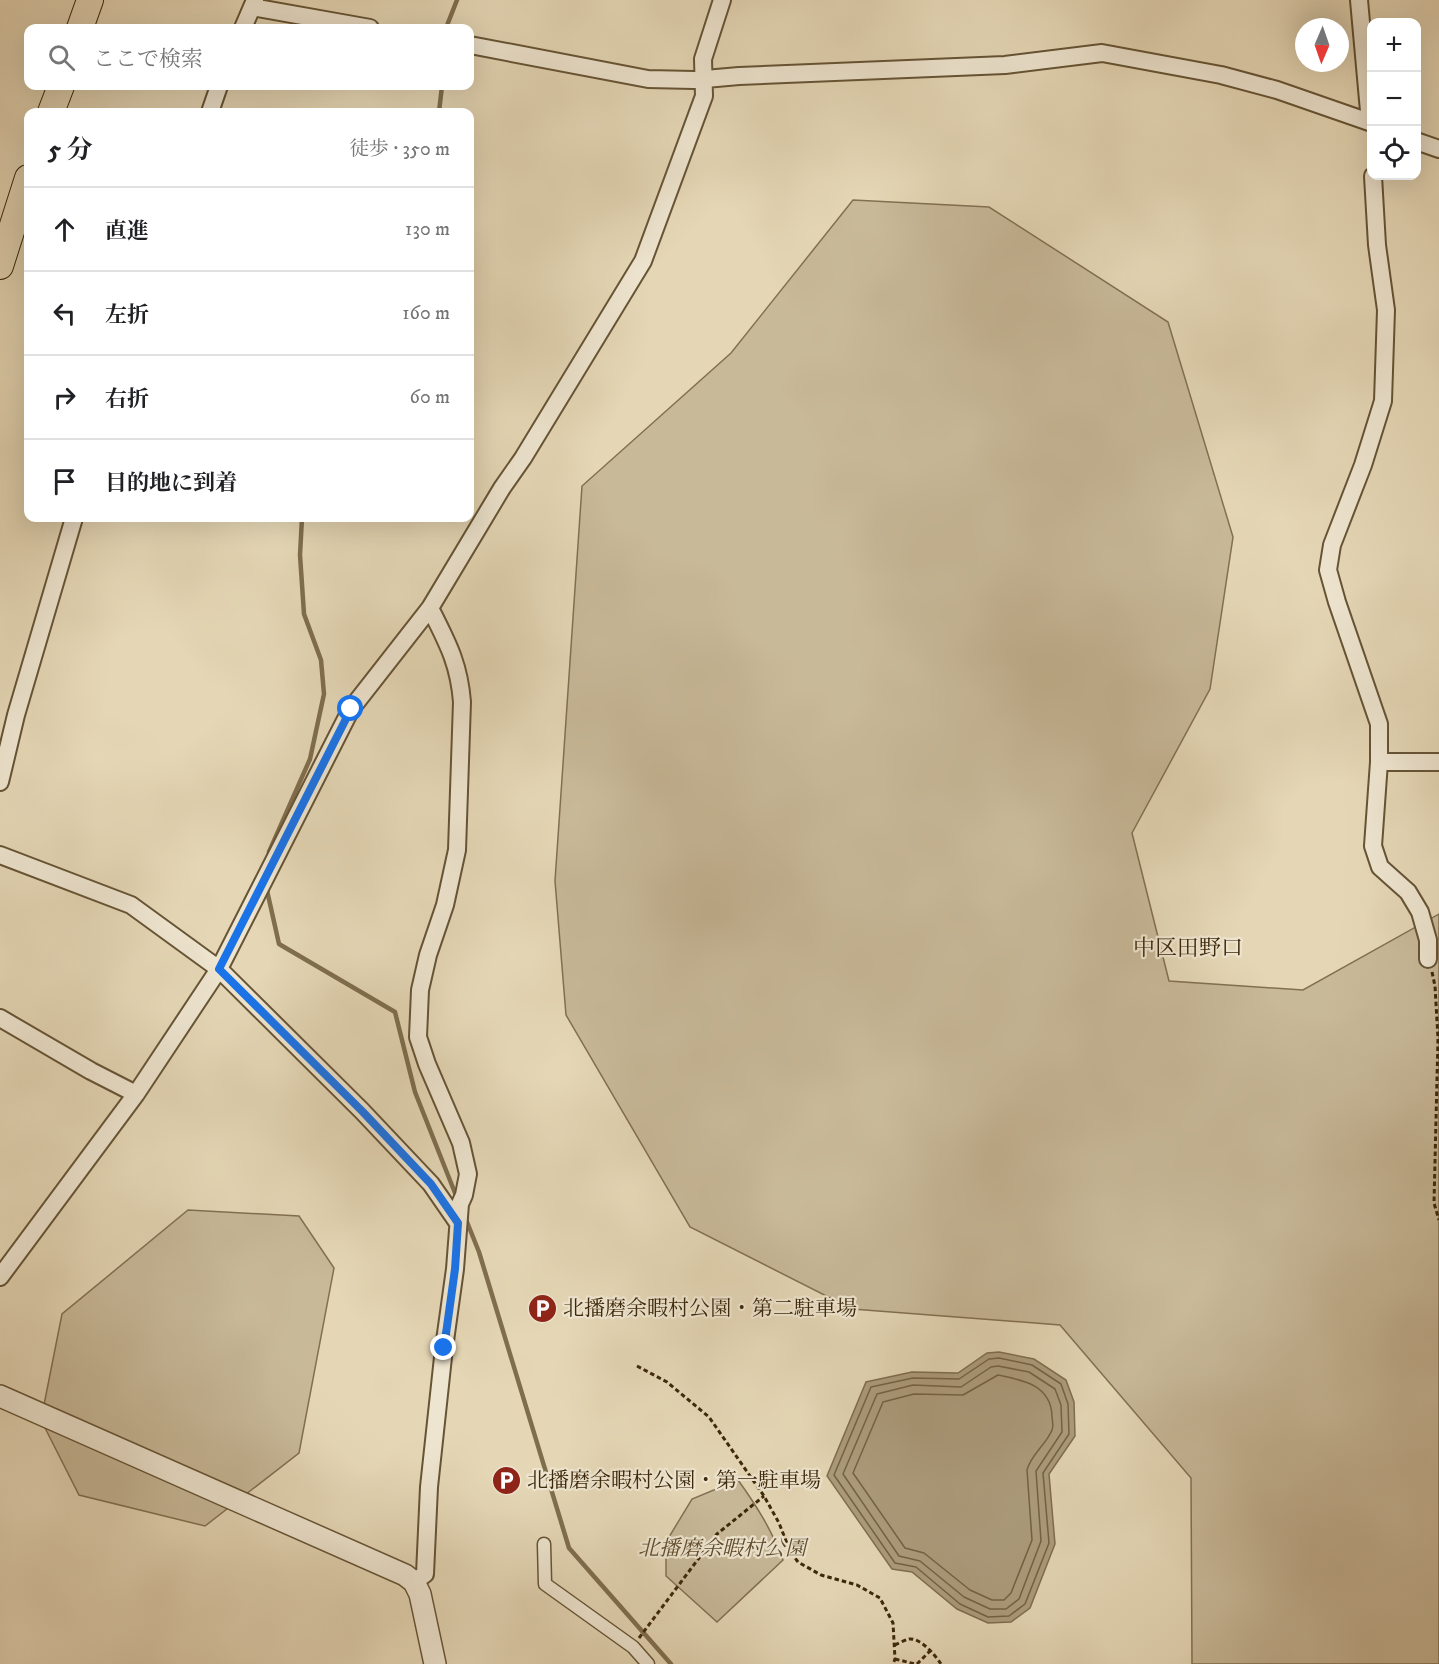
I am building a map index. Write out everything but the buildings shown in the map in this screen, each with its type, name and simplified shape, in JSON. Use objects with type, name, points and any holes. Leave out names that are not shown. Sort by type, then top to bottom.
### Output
[{"type":"main road","points":[[81,24],[90,0]]},
{"type":"main road","points":[[53,108],[59,90]]},
{"type":"main road","points":[[3,250],[24,190]]},
{"type":"street","points":[[0,1277],[136,1094],[219,969],[351,709],[430,608],[643,261],[704,96],[703,59],[722,0]]},
{"type":"street","points":[[1359,0],[1367,81]]},
{"type":"street","points":[[245,24],[253,4],[350,24]]},
{"type":"street","points":[[474,46],[648,79],[703,79],[1005,65],[1102,53],[1221,75],[1277,90],[1367,121]]},
{"type":"street","points":[[211,108],[218,90]]},
{"type":"street","points":[[1421,143],[1439,149]]},
{"type":"street","points":[[1373,180],[1377,245],[1386,310],[1383,401],[1363,465],[1332,545],[1328,570],[1379,724],[1379,762],[1373,846],[1380,867],[1408,892],[1420,912],[1428,940],[1428,959]]},
{"type":"street","points":[[0,782],[16,714],[74,522]]},
{"type":"street","points":[[414,1582],[424,1574],[429,1487],[444,1348],[455,1269],[460,1204],[468,1174],[461,1143],[427,1064],[418,1037],[420,990],[428,955],[445,905],[457,850],[462,702],[460,678],[453,652],[430,608]]},
{"type":"street","points":[[0,725],[16,714]]},
{"type":"street","points":[[1379,762],[1439,762]]},
{"type":"street","points":[[0,855],[131,905],[219,969],[362,1111],[431,1184],[458,1223]]},
{"type":"street","points":[[0,1018],[91,1071],[136,1094]]},
{"type":"street","points":[[0,1396],[405,1575],[414,1582],[420,1594],[435,1664]]},
{"type":"street","points":[[544,1544],[545,1584],[633,1647],[648,1664]]},
{"type":"path","points":[[1428,959],[1435,986],[1438,1038],[1434,1203],[1439,1220]]},
{"type":"path","points":[[637,1366],[667,1382],[709,1417],[764,1496],[779,1523],[790,1551],[798,1562],[821,1575],[857,1585],[880,1598],[893,1623],[896,1659],[893,1664]]},
{"type":"path","points":[[633,1647],[717,1534],[764,1496]]},
{"type":"path","points":[[895,1645],[910,1639],[918,1641],[941,1664]]},
{"type":"path","points":[[896,1659],[916,1664],[930,1651]]},
{"type":"green space","points":[[853,200],[989,207],[1168,322],[1233,537],[1210,689],[1132,833],[1169,981],[1303,990],[1439,914],[1439,1664],[1192,1664],[1191,1478],[1060,1325],[852,1309],[690,1227],[566,1015],[555,881],[582,486],[731,353]]},
{"type":"green space","points":[[188,1210],[299,1216],[334,1268],[299,1453],[205,1526],[79,1495],[41,1420],[62,1314]]},
{"type":"green space","name":"北播磨余暇村公園","points":[[738,1480],[764,1518],[783,1560],[717,1622],[666,1576],[666,1542],[692,1499]]},
{"type":"water","points":[[999,1352],[1034,1359],[1066,1380],[1074,1402],[1075,1436],[1049,1474],[1055,1544],[1030,1608],[1011,1622],[988,1623],[957,1609],[912,1572],[892,1569],[827,1476],[866,1382],[912,1372],[958,1373],[987,1353]]},
{"type":"waterway","points":[[448,24],[457,0]]},
{"type":"waterway","points":[[439,108],[442,90]]},
{"type":"waterway","points":[[269,852],[310,759],[324,694],[321,660],[304,614],[300,555],[302,522]]},
{"type":"waterway","points":[[266,886],[279,944],[395,1012],[415,1092],[457,1198]]},
{"type":"waterway","points":[[465,1217],[479,1252],[569,1548],[671,1664]]},
{"type":"place","name":"北播磨余暇村公園・第二駐車場","points":[[542,1308]]},
{"type":"place","name":"北播磨余暇村公園・第一駐車場","points":[[506,1480]]},
{"type":"district","name":"中区田野口","points":[[1188,947]]},
{"type":"route","points":[[351,709],[219,969],[362,1111],[431,1184],[458,1223],[455,1269],[444,1348]]}]
